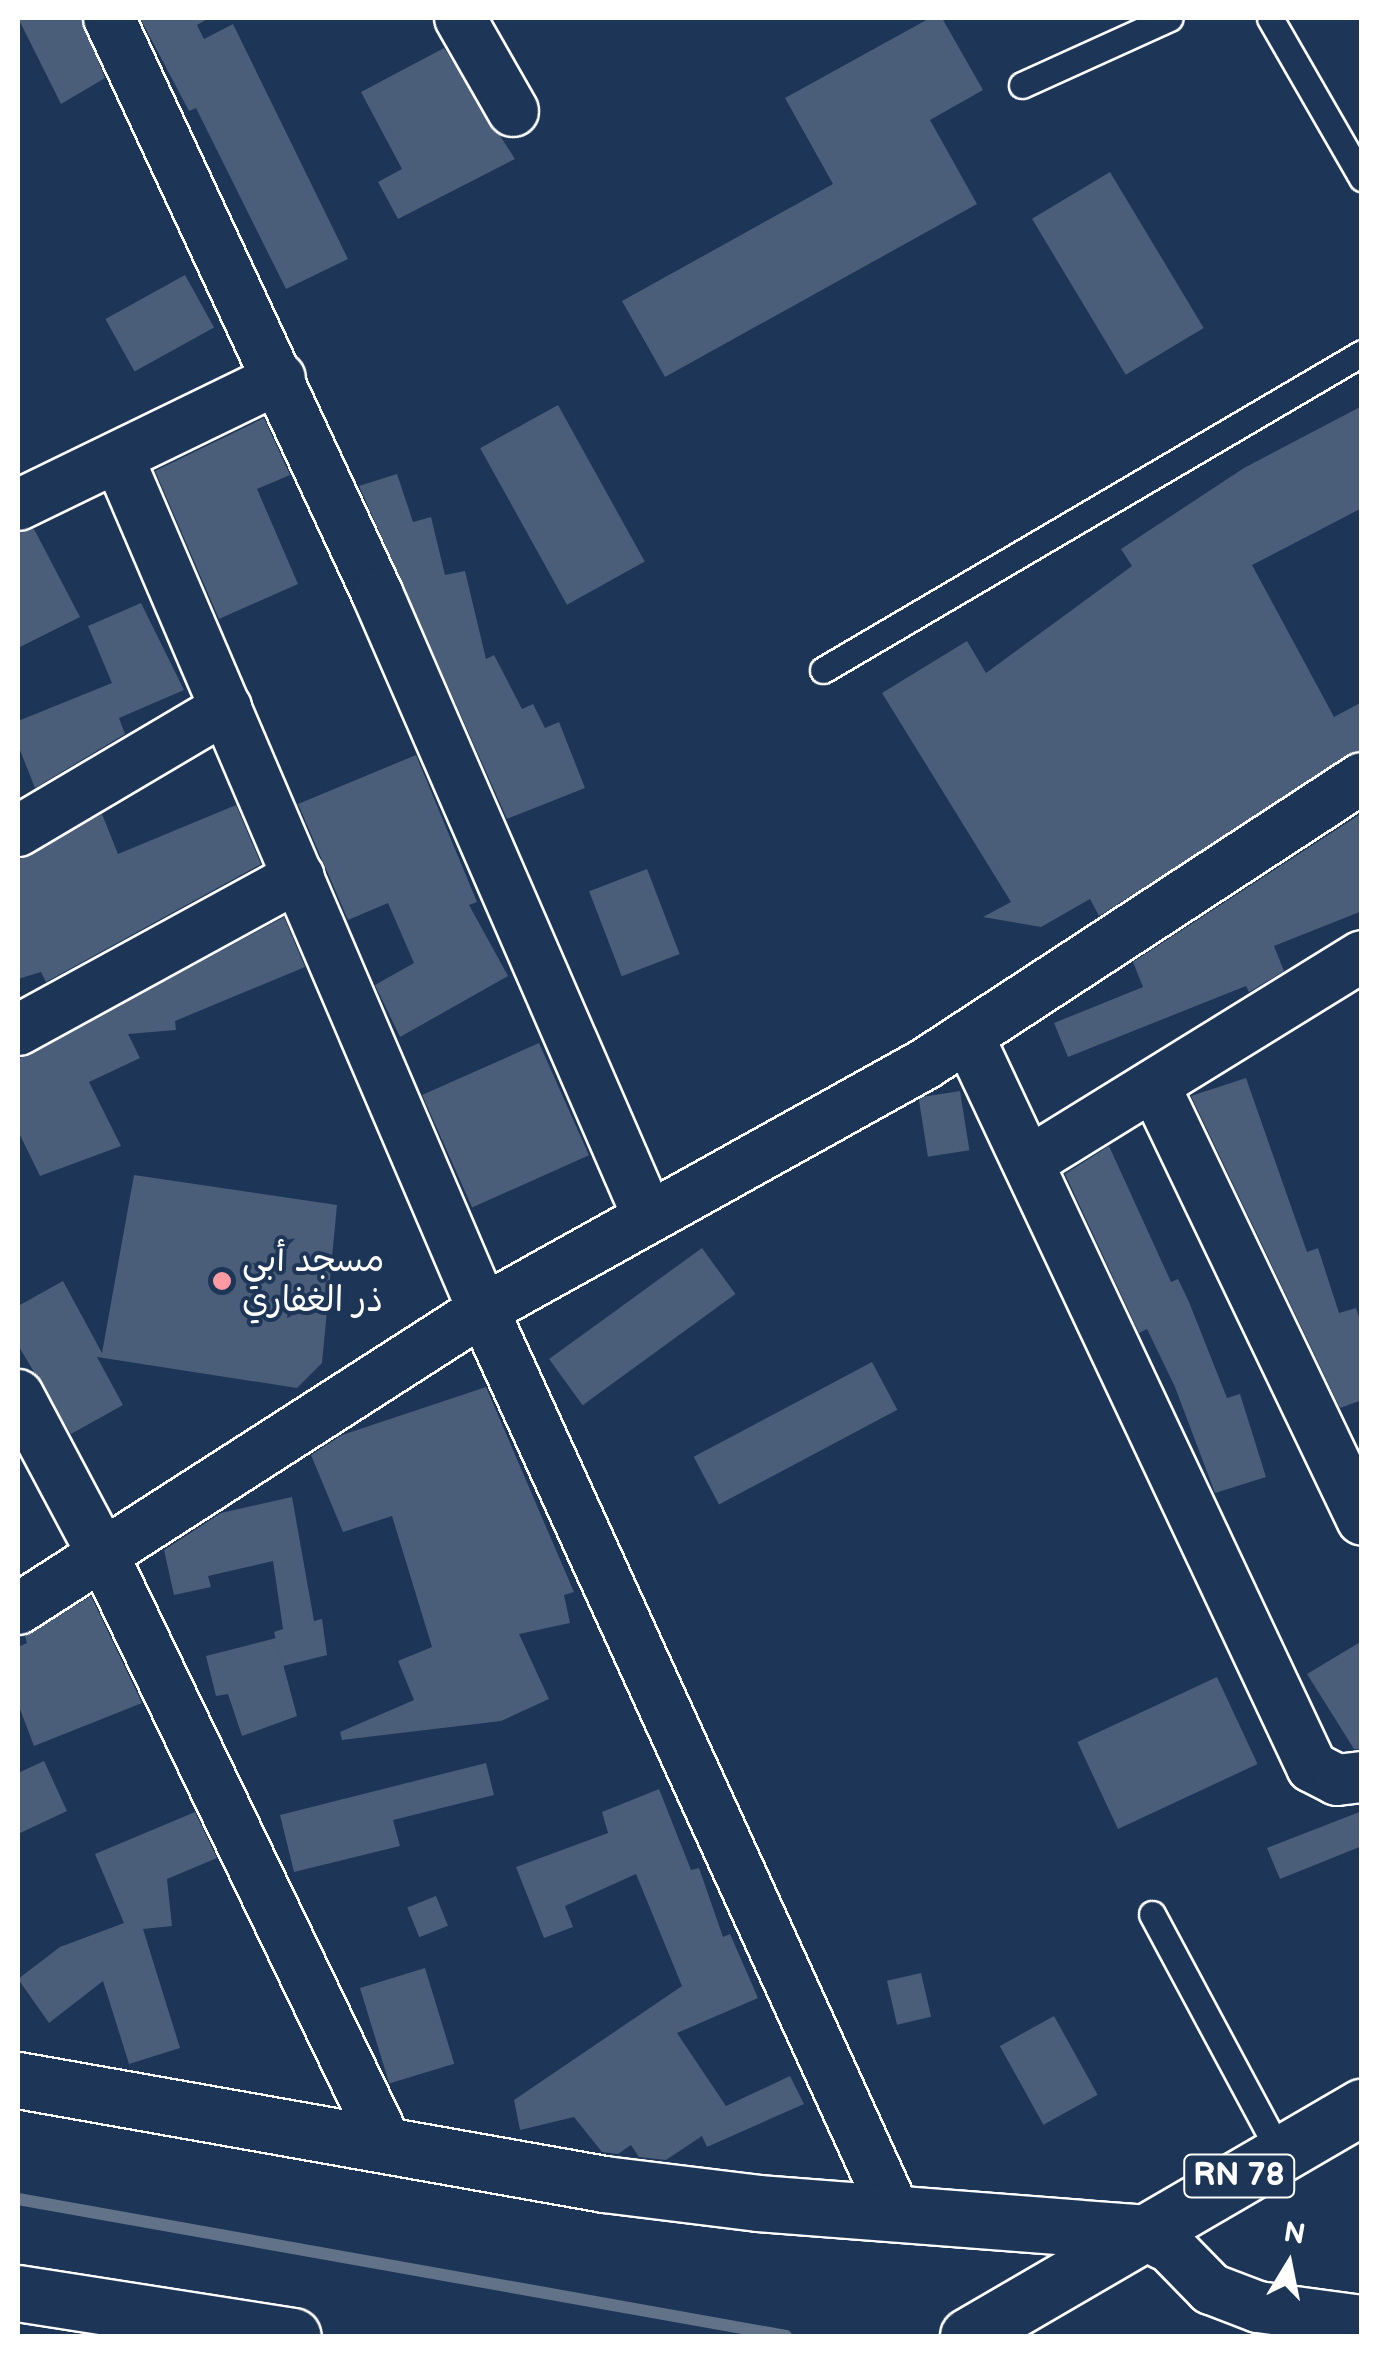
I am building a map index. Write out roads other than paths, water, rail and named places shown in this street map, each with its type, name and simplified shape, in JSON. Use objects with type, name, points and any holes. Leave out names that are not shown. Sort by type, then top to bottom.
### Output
[{"type":"street","points":[[109,18],[280,378],[647,1214]]},
{"type":"street","points":[[460,18],[512,111]]},
{"type":"street","points":[[18,505],[280,378]]},
{"type":"street","points":[[118,457],[483,1310],[896,2214]]},
{"type":"street","points":[[18,832],[226,708]]},
{"type":"street","points":[[18,1609],[483,1310],[968,1036],[1362,778]]},
{"type":"street","points":[[18,1030],[298,876]]},
{"type":"street","points":[[1032,1160],[1362,956]]},
{"type":"street","points":[[968,1036],[1032,1160],[1312,1767],[1337,1780],[1362,1777]]},
{"type":"street","points":[[1154,1085],[1362,1520]]},
{"type":"street","points":[[18,1395],[104,1557],[388,2147]]},
{"type":"street","points":[[21,2074],[388,2147],[604,2184],[896,2214],[1130,2249],[1211,2289],[1258,2307],[1362,2322]]},
{"type":"street","name":"RN 78","points":[[968,2336],[1130,2249],[1280,2153],[1362,2107]]},
{"type":"street","name":"RN 78","points":[[1130,2249],[1207,2232],[1362,2148]]},
{"type":"street","points":[[18,2293],[293,2336]]},
{"type":"lane","points":[[1022,85],[1170,18]]},
{"type":"lane","points":[[1270,18],[1362,178]]},
{"type":"lane","points":[[823,670],[1362,353]]},
{"type":"lane","points":[[1152,1914],[1280,2153]]},
{"type":"waterway","points":[[18,2199],[786,2336]]},
{"type":"place","name":"مسجد أبي ذر الغفاري","points":[[222,1281]]}]
